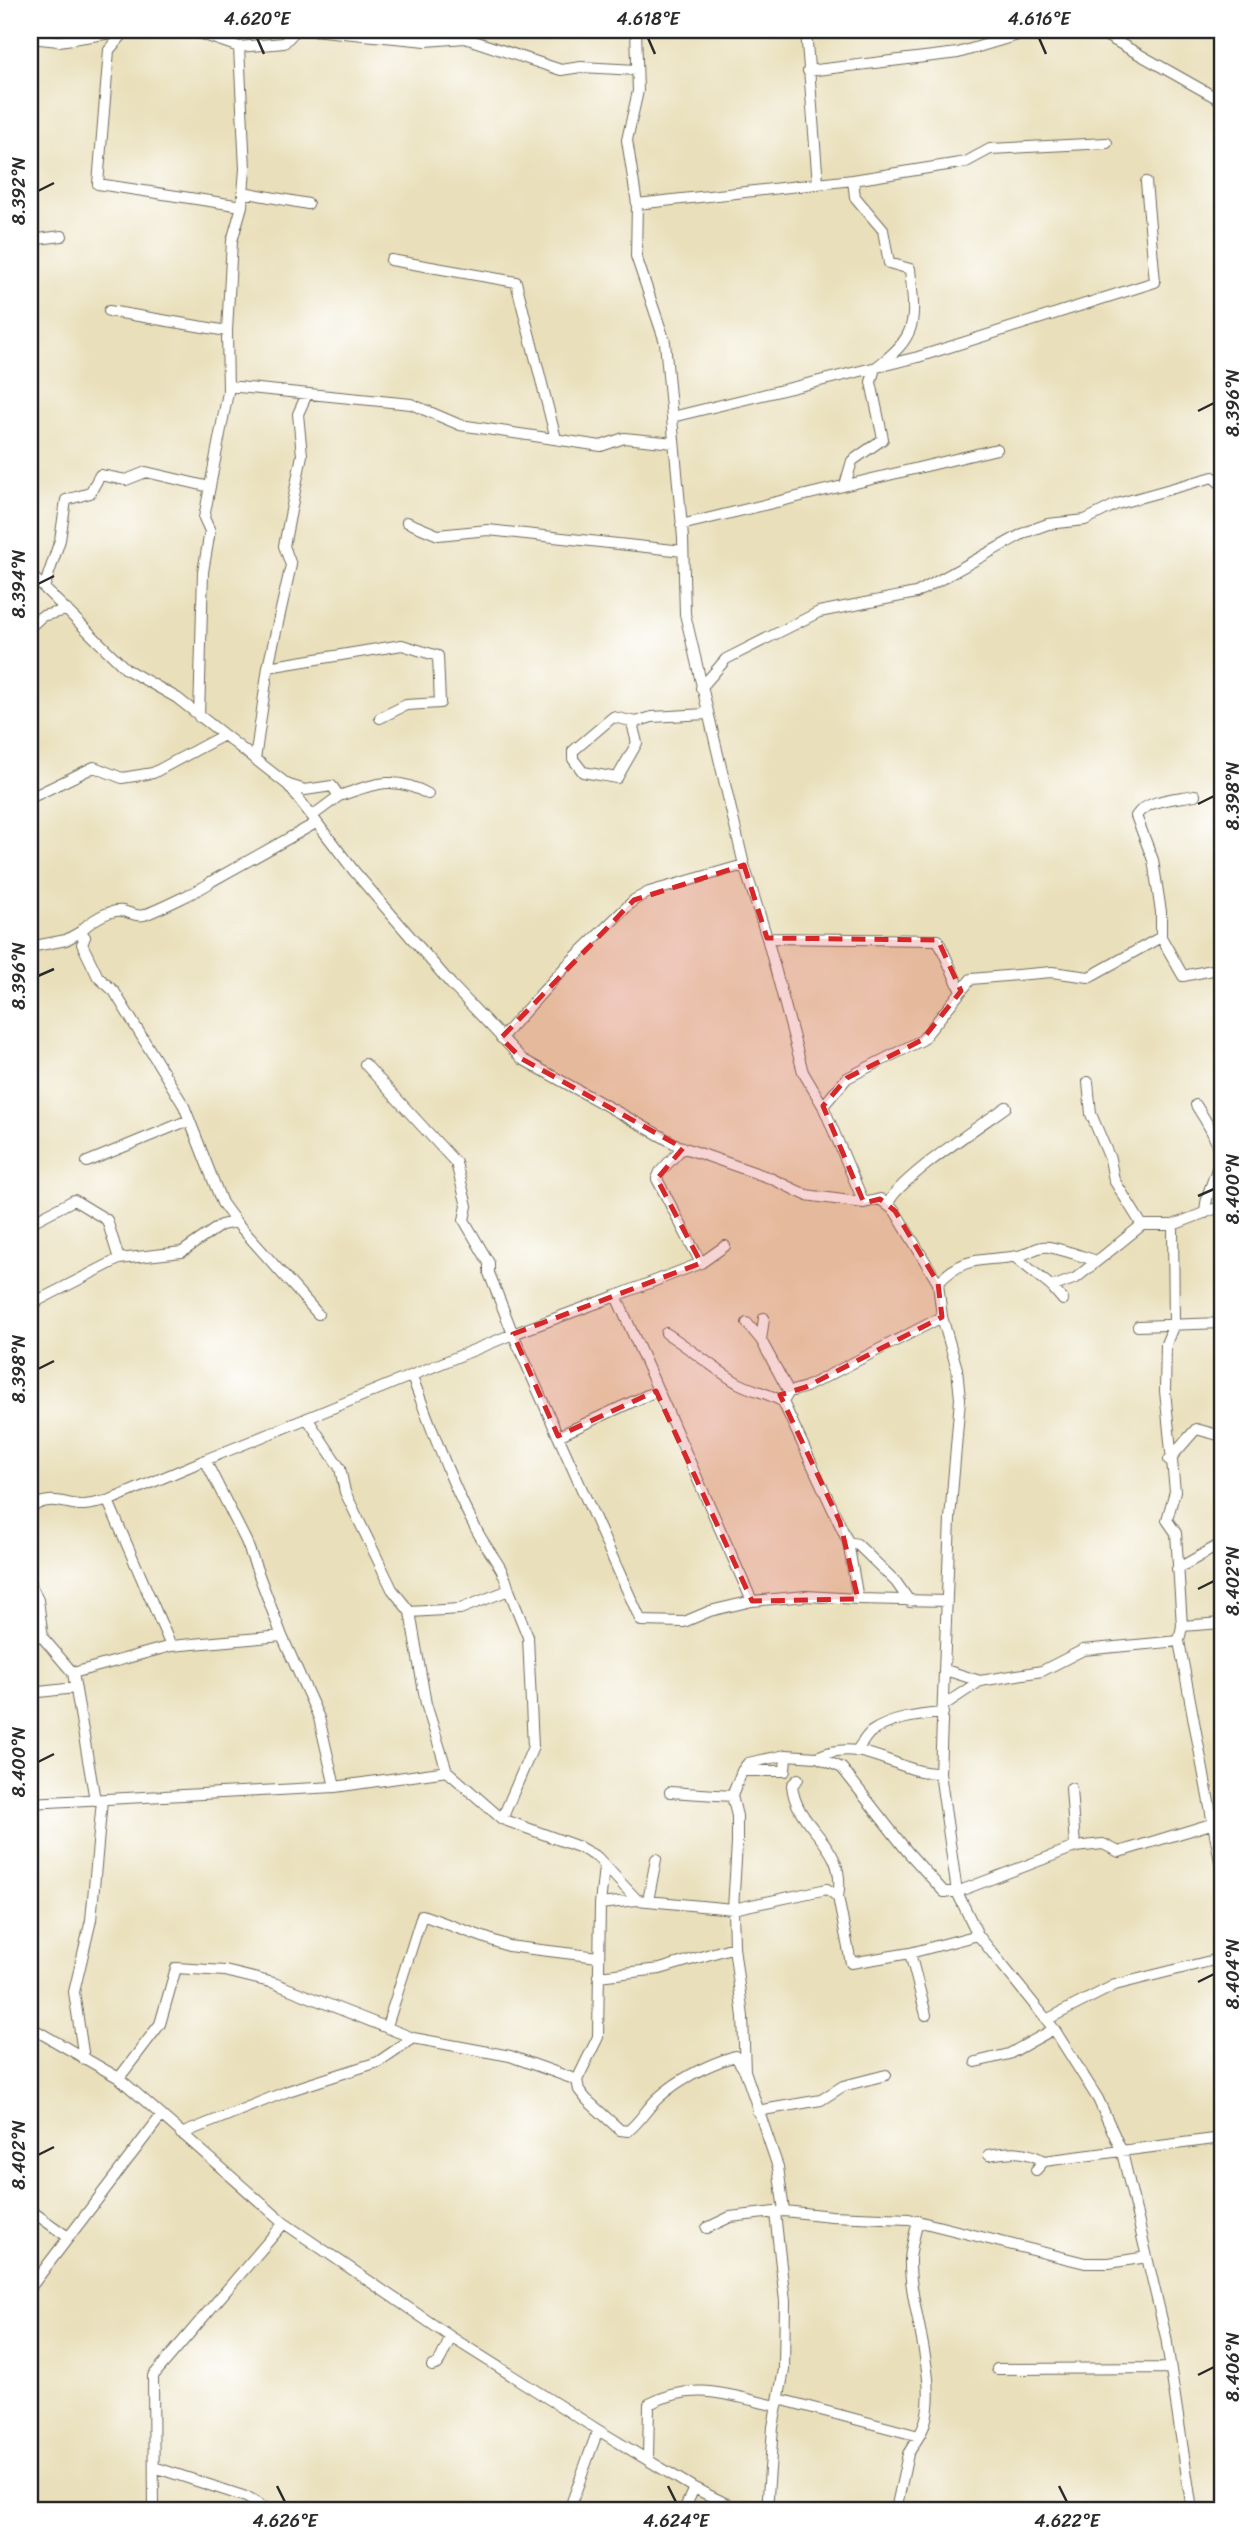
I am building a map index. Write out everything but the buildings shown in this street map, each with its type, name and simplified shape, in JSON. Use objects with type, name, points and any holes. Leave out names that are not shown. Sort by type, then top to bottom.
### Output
[{"type":"street","points":[[30,38],[59,41],[125,32],[196,32],[239,47],[284,43],[296,30]]},
{"type":"street","points":[[312,30],[426,41],[466,38],[561,70],[581,67],[637,70]]},
{"type":"street","points":[[636,30],[638,91],[627,140],[637,204],[636,256],[665,342],[683,551],[685,614],[706,714],[744,865],[767,938],[803,1072],[823,1106],[864,1203]]},
{"type":"street","points":[[806,30],[818,184]]},
{"type":"street","points":[[808,71],[958,53],[1034,30]]},
{"type":"street","points":[[1096,30],[1222,101]]},
{"type":"street","points":[[125,32],[109,50],[98,184],[242,206]]},
{"type":"street","points":[[200,717],[203,572],[210,531],[204,518],[228,386],[227,331],[232,241],[242,206],[245,159],[239,47]]},
{"type":"street","points":[[637,204],[853,180],[965,162],[990,149],[1107,143]]},
{"type":"street","points":[[845,485],[852,461],[883,439],[871,382],[875,368],[896,352],[915,320],[909,269],[888,262],[883,230],[855,197],[853,180]]},
{"type":"street","points":[[672,417],[918,357],[1155,282],[1146,182]]},
{"type":"street","points":[[243,192],[308,204]]},
{"type":"street","points":[[30,240],[62,236]]},
{"type":"street","points":[[391,260],[516,282],[556,439]]},
{"type":"street","points":[[110,311],[227,331]]},
{"type":"street","points":[[228,386],[411,404],[460,425],[601,446],[624,438],[674,443]]},
{"type":"street","points":[[255,760],[268,667],[291,565],[284,546],[302,455],[298,414],[307,394]]},
{"type":"street","points":[[681,525],[998,449]]},
{"type":"street","points":[[44,588],[60,540],[66,500],[90,493],[100,475],[126,480],[146,472],[210,487]]},
{"type":"street","points":[[701,688],[726,659],[819,612],[916,593],[997,547],[1048,524],[1085,520],[1117,504],[1213,477],[1222,485]]},
{"type":"street","points":[[407,522],[438,535],[488,530],[683,551]]},
{"type":"street","points":[[30,574],[126,669],[177,698],[222,736],[289,785],[354,871],[522,1059],[683,1147],[806,1195],[864,1203],[880,1199],[895,1211],[938,1283],[942,1317],[951,1340],[960,1399],[947,1601],[940,1773],[957,1892],[978,1935],[1048,2019],[1098,2099],[1122,2152],[1170,2368],[1192,2510]]},
{"type":"street","points":[[30,627],[42,617],[67,610]]},
{"type":"street","points":[[268,667],[402,645],[438,656],[440,704],[406,705],[380,718]]},
{"type":"street","points":[[636,722],[633,727],[637,743],[617,778],[583,772],[573,759],[573,751],[612,717],[636,722],[652,717],[706,714]]},
{"type":"street","points":[[30,798],[94,767],[122,778],[153,773],[222,736]]},
{"type":"street","points":[[30,947],[66,940],[80,932],[89,922],[113,912],[142,916],[188,892],[206,888],[212,881],[314,820],[339,796],[374,785],[407,783],[428,794]]},
{"type":"street","points":[[289,785],[305,790],[332,786],[339,796]]},
{"type":"street","points":[[1195,795],[1152,804],[1141,809],[1136,816],[1153,860],[1161,912],[1161,937],[1183,976],[1222,968]]},
{"type":"street","points":[[501,1038],[567,965],[635,900],[649,892],[744,865]]},
{"type":"street","points":[[80,932],[85,937],[82,944],[98,976],[114,991],[189,1119],[222,1203],[318,1314]]},
{"type":"street","points":[[823,1106],[847,1078],[922,1040],[971,979],[1052,972],[1089,977],[1161,937]]},
{"type":"street","points":[[767,938],[938,940],[961,991]]},
{"type":"street","points":[[365,1064],[456,1163],[467,1206],[464,1220],[489,1263],[489,1273],[513,1334],[641,1621],[684,1622],[710,1611],[752,1601],[806,1596],[910,1602],[947,1601]]},
{"type":"street","points":[[1088,1082],[1091,1114],[1110,1158],[1114,1180],[1142,1225]]},
{"type":"street","points":[[1196,1105],[1214,1134],[1218,1163],[1206,1192],[1205,1213]]},
{"type":"street","points":[[888,1205],[890,1196],[909,1177],[958,1149],[1006,1107]]},
{"type":"street","points":[[87,1161],[189,1119]]},
{"type":"street","points":[[683,1147],[657,1179],[701,1263]]},
{"type":"street","points":[[30,1223],[74,1200],[107,1220],[119,1259]]},
{"type":"street","points":[[1052,1287],[1076,1278],[1142,1225],[1172,1225],[1222,1206]]},
{"type":"street","points":[[30,1309],[39,1300],[119,1259],[182,1252],[221,1225],[236,1222]]},
{"type":"street","points":[[1172,1225],[1174,1324],[1166,1344],[1165,1391],[1175,1491],[1167,1520],[1177,1533],[1182,1626],[1179,1641],[1222,1872]]},
{"type":"street","points":[[30,1508],[41,1501],[59,1499],[82,1505],[108,1501],[513,1334],[701,1263],[725,1246]]},
{"type":"street","points":[[938,1283],[951,1269],[974,1260],[1015,1257],[1047,1247],[1097,1261]]},
{"type":"street","points":[[1015,1257],[1052,1287],[1063,1300]]},
{"type":"street","points":[[30,1286],[39,1300]]},
{"type":"street","points":[[616,1296],[656,1391],[752,1601]]},
{"type":"street","points":[[783,1402],[789,1392],[806,1387],[942,1317]]},
{"type":"street","points":[[761,1340],[764,1318]]},
{"type":"street","points":[[747,1323],[761,1340],[789,1392]]},
{"type":"street","points":[[1138,1326],[1222,1323]]},
{"type":"street","points":[[666,1333],[711,1367],[757,1393],[768,1394],[783,1402],[848,1542],[858,1599]]},
{"type":"street","points":[[412,1377],[440,1450],[481,1538],[504,1570],[528,1637],[533,1747],[502,1819]]},
{"type":"street","points":[[558,1436],[656,1391]]},
{"type":"street","points":[[307,1418],[340,1468],[351,1504],[393,1589],[410,1612],[426,1704],[447,1771],[502,1819],[579,1847],[597,1857],[637,1900]]},
{"type":"street","points":[[1170,1460],[1196,1429],[1222,1436]]},
{"type":"street","points":[[205,1460],[246,1541],[282,1636],[319,1718],[335,1787]]},
{"type":"street","points":[[108,1501],[172,1646]]},
{"type":"street","points":[[1177,1569],[1219,1545],[1222,1540]]},
{"type":"street","points":[[848,1542],[857,1544],[896,1582],[910,1602]]},
{"type":"street","points":[[30,1583],[38,1600],[42,1634],[73,1673],[98,1800],[91,1920],[74,1992],[85,2059]]},
{"type":"street","points":[[410,1612],[460,1609],[509,1590]]},
{"type":"street","points":[[1182,1626],[1222,1623]]},
{"type":"street","points":[[30,1636],[42,1634]]},
{"type":"street","points":[[73,1673],[172,1646],[282,1636]]},
{"type":"street","points":[[945,1670],[980,1681],[1042,1671],[1083,1650],[1179,1641]]},
{"type":"street","points":[[857,1750],[873,1731],[944,1709],[980,1681]]},
{"type":"street","points":[[30,1693],[75,1688]]},
{"type":"street","points":[[817,1757],[831,1752],[857,1750],[926,1773],[940,1773]]},
{"type":"street","points":[[767,2510],[769,2462],[784,2370],[785,2301],[778,2167],[745,2071],[743,2017],[734,1947],[737,1816],[732,1796],[742,1771],[748,1763],[786,1755],[817,1757],[842,1768],[944,1892],[957,1892],[1075,1847],[1103,1844],[1119,1852],[1211,1824]]},
{"type":"street","points":[[742,1771],[785,1771],[786,1755]]},
{"type":"street","points":[[30,1803],[335,1787],[447,1771]]},
{"type":"street","points":[[797,1779],[792,1785],[796,1806],[830,1848],[839,1881],[838,1897],[851,1963],[910,1953],[978,1935]]},
{"type":"street","points":[[1071,1788],[1075,1847]]},
{"type":"street","points":[[670,1792],[732,1796]]},
{"type":"street","points":[[648,1901],[656,1859]]},
{"type":"street","points":[[604,1867],[598,1957],[598,2037],[577,2080],[579,2090],[586,2100],[620,2130],[628,2131],[657,2099],[711,2063],[735,2056],[745,2071]]},
{"type":"street","points":[[600,1904],[637,1900],[733,1909],[827,1889],[838,1897]]},
{"type":"street","points":[[387,2026],[422,1915],[476,1931],[508,1946],[598,1957]]},
{"type":"street","points":[[598,1976],[660,1969],[734,1947]]},
{"type":"street","points":[[910,1953],[926,2015]]},
{"type":"street","points":[[1048,2019],[1115,1985],[1222,1958]]},
{"type":"street","points":[[119,2078],[160,2024],[176,1968],[225,1971],[274,1983],[413,2038],[510,2056],[577,2080]]},
{"type":"street","points":[[30,2027],[119,2078],[284,2223],[452,2337],[598,2430],[694,2488],[739,2510]]},
{"type":"street","points":[[976,2062],[1009,2054],[1054,2029]]},
{"type":"street","points":[[181,2134],[288,2091],[378,2062],[413,2038]]},
{"type":"street","points":[[757,2111],[821,2100],[843,2086],[886,2075]]},
{"type":"street","points":[[30,2288],[161,2116]]},
{"type":"street","points":[[989,2155],[1010,2151],[1030,2153],[1044,2161],[1222,2138]]},
{"type":"street","points":[[1036,2170],[1044,2161]]},
{"type":"street","points":[[30,2210],[68,2237]]},
{"type":"street","points":[[707,2228],[730,2217],[780,2212],[883,2216],[918,2221],[1085,2263],[1110,2263],[1147,2257]]},
{"type":"street","points":[[896,2510],[908,2454],[925,2427],[928,2380],[910,2260],[918,2221]]},
{"type":"street","points":[[155,2510],[153,2376],[284,2223]]},
{"type":"street","points":[[432,2366],[438,2364],[452,2337]]},
{"type":"street","points":[[997,2369],[1170,2368]]},
{"type":"street","points":[[648,2459],[649,2404],[663,2397],[693,2389],[778,2402],[919,2437]]},
{"type":"street","points":[[569,2510],[598,2430]]},
{"type":"street","points":[[154,2467],[246,2497],[268,2510]]},
{"type":"street","points":[[684,2510],[694,2488]]},
{"type":"highlighted area","points":[[744,865],[767,938],[938,940],[961,991],[922,1040],[847,1078],[823,1106],[864,1203],[880,1199],[895,1211],[938,1283],[942,1317],[806,1387],[780,1395],[840,1522],[858,1599],[752,1601],[656,1391],[558,1436],[513,1334],[701,1263],[657,1179],[683,1148],[522,1059],[501,1038],[634,900]]}]
